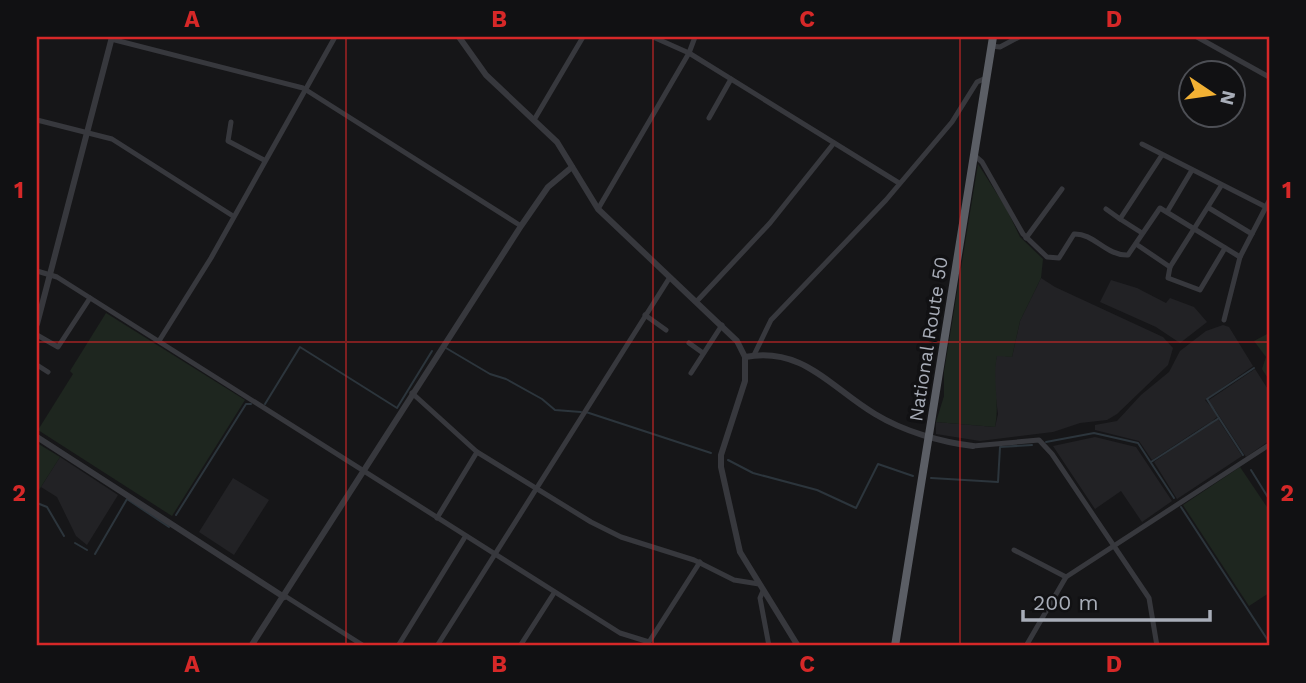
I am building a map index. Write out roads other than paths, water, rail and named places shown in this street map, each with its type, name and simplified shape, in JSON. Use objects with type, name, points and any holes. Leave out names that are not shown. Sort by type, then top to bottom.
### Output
[{"type":"highway","name":"National Route 50","points":[[895,646],[992,41]]},
{"type":"street","points":[[159,341],[233,216],[303,88],[335,37]]},
{"type":"street","points":[[459,37],[486,75],[550,134],[598,209],[737,341],[745,357],[745,381],[724,445],[721,467],[740,552],[798,646]]},
{"type":"street","points":[[534,120],[583,37]]},
{"type":"street","points":[[653,37],[689,53],[899,183]]},
{"type":"street","points":[[598,209],[689,53],[695,37]]},
{"type":"street","points":[[992,41],[1000,47],[1019,37]]},
{"type":"street","points":[[1197,37],[1269,77]]},
{"type":"street","points":[[37,321],[111,38],[303,88],[520,226]]},
{"type":"street","points":[[754,355],[771,320],[899,183],[952,122],[977,82],[986,78]]},
{"type":"street","points":[[709,118],[731,79]]},
{"type":"street","points":[[37,120],[112,139],[233,216]]},
{"type":"street","points":[[231,122],[228,141],[264,160]]},
{"type":"street","points":[[697,301],[734,264],[834,143]]},
{"type":"street","points":[[1142,144],[1221,187],[1268,204],[1240,257],[1224,320]]},
{"type":"street","points":[[974,155],[982,162],[1026,238],[1047,257],[1056,259],[1074,234],[1082,234],[1112,253],[1125,256],[1136,244],[1158,209],[1240,257]]},
{"type":"street","points":[[1120,219],[1162,155]]},
{"type":"street","points":[[251,646],[520,226],[548,187],[572,167]]},
{"type":"street","points":[[1167,212],[1192,170]]},
{"type":"street","points":[[1221,187],[1171,267],[1168,278],[1200,290],[1225,248]]},
{"type":"street","points":[[1026,238],[1062,189]]},
{"type":"street","points":[[1209,208],[1252,234]]},
{"type":"street","points":[[1106,209],[1142,233]]},
{"type":"street","points":[[1136,244],[1171,267]]},
{"type":"street","points":[[37,271],[49,274],[90,298],[615,631],[649,642],[700,562]]},
{"type":"street","points":[[437,646],[670,277]]},
{"type":"street","points":[[37,335],[58,347],[90,298]]},
{"type":"street","points":[[645,315],[666,330]]},
{"type":"street","points":[[691,373],[722,325]]},
{"type":"street","points":[[689,344],[703,353]]},
{"type":"street","points":[[745,357],[754,355],[792,360],[814,370],[876,415],[929,436],[973,446],[1039,440],[1058,460],[1149,598],[1157,646]]},
{"type":"street","points":[[37,365],[48,372]]},
{"type":"street","points":[[412,393],[477,452],[621,537],[700,562],[734,580],[759,584]]},
{"type":"street","points":[[37,437],[365,646]]},
{"type":"street","points":[[1026,646],[1066,577],[1269,446]]},
{"type":"street","points":[[437,518],[477,452]]},
{"type":"street","points":[[398,646],[465,537]]},
{"type":"street","points":[[1014,550],[1066,577]]},
{"type":"street","points":[[763,591],[760,598],[769,646]]},
{"type":"street","points":[[520,646],[554,593]]},
{"type":"waterway","points":[[265,404],[300,347],[397,408],[432,351]]},
{"type":"waterway","points":[[446,348],[490,374],[506,379],[542,399],[555,410],[581,412]]},
{"type":"waterway","points":[[1219,418],[1207,399],[1254,368]]},
{"type":"waterway","points":[[176,515],[246,404],[251,404]]},
{"type":"waterway","points":[[586,412],[711,453]]},
{"type":"waterway","points":[[1151,462],[1219,418],[1243,455]]},
{"type":"waterway","points":[[1046,442],[1094,433],[1138,443],[1174,498]]},
{"type":"waterway","points":[[931,478],[998,482],[1000,447],[1032,445]]},
{"type":"waterway","points":[[728,460],[753,473],[817,490],[856,508],[878,464],[913,476]]},
{"type":"waterway","points":[[1251,470],[1269,499]]},
{"type":"waterway","points":[[95,554],[127,499],[169,527]]},
{"type":"waterway","points":[[37,503],[47,507],[64,536]]},
{"type":"waterway","points":[[1181,507],[1269,642]]},
{"type":"waterway","points":[[75,543],[87,550]]}]
